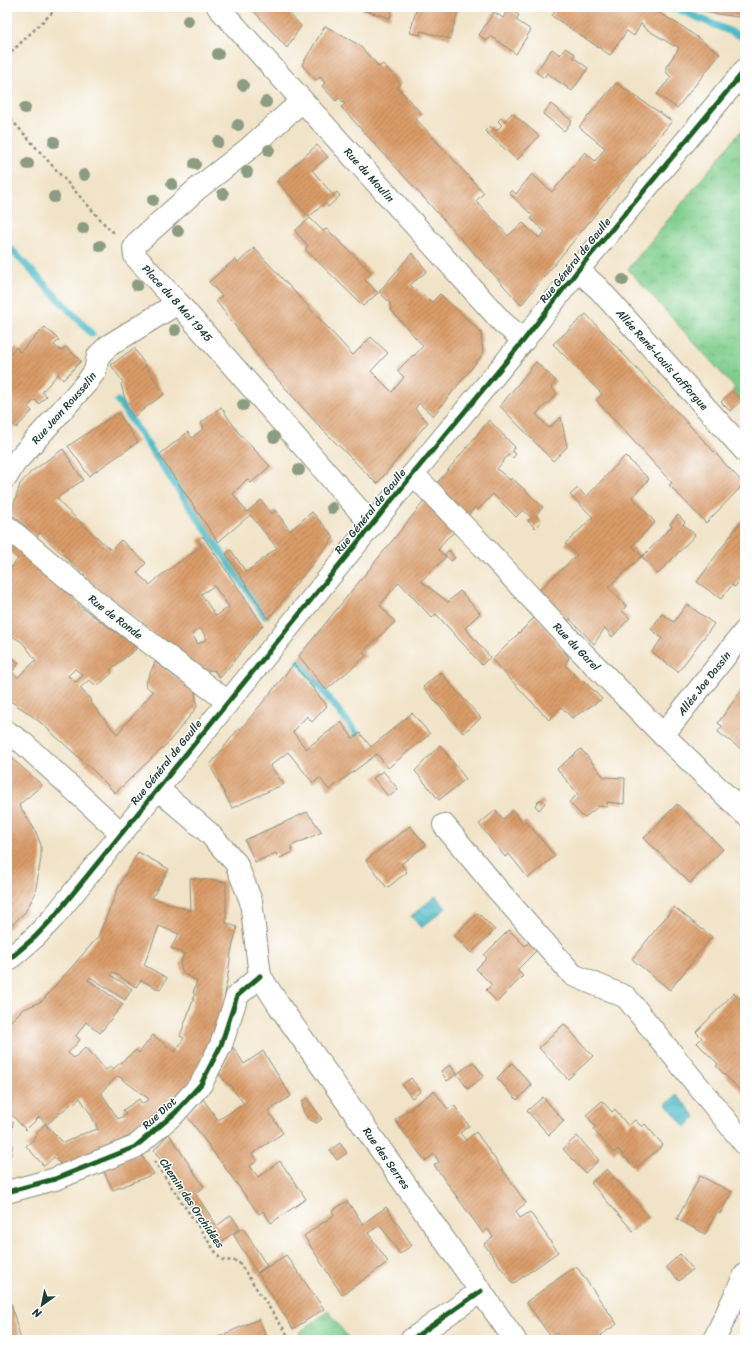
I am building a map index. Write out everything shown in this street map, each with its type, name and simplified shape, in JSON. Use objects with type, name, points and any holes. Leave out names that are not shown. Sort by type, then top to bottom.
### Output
[{"type":"street","name":"Rue du Moulin","points":[[218,7],[503,323],[524,340]]},
{"type":"street","name":"Rue Général de Gaulle","points":[[7,960],[35,937],[53,918],[413,474],[524,340],[578,270],[745,70]]},
{"type":"street","points":[[134,248],[138,242],[197,189],[247,150],[302,101]]},
{"type":"street","name":"Place du 8 Mai 1945","points":[[134,248],[135,256],[372,525]]},
{"type":"street","name":"Allée René-Louis Lafforgue","points":[[578,270],[599,289],[745,451]]},
{"type":"street","name":"Rue Jean Rousselin","points":[[7,476],[14,464],[88,381],[94,371],[98,356],[108,346],[178,303]]},
{"type":"street","name":"Rue du Garel","points":[[413,474],[484,546],[580,651],[663,735],[745,814]]},
{"type":"street","name":"Rue de Ronde","points":[[7,527],[100,605],[228,702]]},
{"type":"street","name":"Allée Joe Dassin","points":[[663,735],[745,631]]},
{"type":"street","points":[[7,732],[23,743],[121,833]]},
{"type":"street","points":[[158,789],[209,833],[236,863],[251,901],[260,976]]},
{"type":"street","points":[[444,825],[497,889],[573,975],[626,997],[745,1144]]},
{"type":"street","name":"Rue Diot","points":[[7,1192],[55,1178],[136,1147],[175,1113],[202,1084],[221,1045],[237,996],[260,976]]},
{"type":"street","name":"Rue des Serres","points":[[260,976],[515,1340]]},
{"type":"street","points":[[714,1340],[745,1275]]},
{"type":"street","points":[[411,1340],[481,1291]]},
{"type":"path","points":[[7,56],[58,7]]},
{"type":"path","points":[[7,115],[109,229],[134,248]]},
{"type":"green space","points":[[745,126],[745,397],[742,400],[732,391],[735,388],[628,269]]},
{"type":"green space","points":[[328,1311],[350,1340],[304,1340],[299,1333]]},
{"type":"water","points":[[436,896],[446,908],[421,928],[411,916]]},
{"type":"water","points":[[677,1095],[696,1117],[685,1127],[666,1104]]},
{"type":"building","points":[[250,7],[283,7],[301,26],[287,48]]},
{"type":"building","points":[[363,7],[393,7],[390,18],[362,10]]},
{"type":"building","points":[[417,7],[427,9],[428,7],[444,7],[458,11],[450,39],[421,31],[420,35],[410,33]]},
{"type":"building","points":[[558,7],[649,7],[683,27],[720,54],[677,108],[657,94],[671,77],[666,72],[666,67],[679,48],[643,27],[644,26],[641,24],[634,36],[627,31],[610,55],[552,16]]},
{"type":"building","points":[[696,7],[745,7],[745,18],[711,13]]},
{"type":"building","points":[[508,9],[519,15],[516,20],[531,30],[516,54],[491,36],[487,41],[479,35],[494,12],[503,18]]},
{"type":"building","points":[[325,26],[359,45],[379,67],[383,64],[401,84],[397,87],[422,114],[416,119],[484,193],[476,201],[508,236],[523,223],[539,238],[545,232],[531,219],[533,216],[509,193],[512,190],[516,194],[532,174],[552,192],[585,152],[595,161],[605,148],[579,127],[616,83],[672,121],[521,305],[341,107],[345,104],[339,98],[336,101],[322,86],[325,83],[320,77],[316,80],[302,65]]},
{"type":"building","points":[[565,48],[575,54],[573,57],[588,68],[572,91],[547,73],[544,78],[536,72],[552,49],[560,55]]},
{"type":"building","points":[[551,104],[572,121],[564,131],[543,114]]},
{"type":"building","points":[[512,113],[539,136],[517,160],[485,131],[490,126],[496,131],[502,125],[498,121],[501,118],[505,121]]},
{"type":"building","points":[[317,145],[328,157],[312,170],[333,195],[337,192],[340,196],[328,207],[325,203],[309,217],[277,181]]},
{"type":"building","points":[[310,218],[323,231],[327,229],[372,273],[365,280],[378,293],[363,306],[305,249],[308,246],[295,231]]},
{"type":"building","points":[[254,248],[353,355],[371,337],[388,353],[371,371],[392,392],[404,377],[397,371],[423,346],[391,310],[390,303],[379,292],[412,253],[427,271],[410,285],[432,302],[440,294],[481,332],[483,354],[433,416],[419,403],[415,409],[428,422],[377,484],[320,427],[265,365],[216,301],[222,296],[209,282],[235,259],[238,263]]},
{"type":"building","points":[[586,314],[744,484],[706,523],[669,485],[672,483],[596,400],[602,394],[553,344]]},
{"type":"building","points":[[45,327],[59,340],[54,345],[61,351],[66,347],[81,361],[63,380],[58,374],[42,392],[47,396],[39,404],[35,400],[28,407],[32,411],[16,428],[7,418],[7,357],[16,347],[20,352]]},
{"type":"building","points":[[134,348],[164,394],[133,417],[127,407],[121,384],[123,382],[111,365]]},
{"type":"building","points":[[536,362],[556,381],[551,387],[557,394],[536,414],[549,428],[561,417],[567,447],[553,461],[500,406]]},
{"type":"building","points":[[732,391],[742,400],[730,411],[721,402]]},
{"type":"building","points":[[221,407],[238,432],[270,466],[251,483],[247,479],[233,494],[247,512],[261,500],[272,514],[275,510],[290,531],[312,512],[334,537],[268,619],[226,554],[231,550],[246,572],[277,548],[250,515],[218,542],[159,455],[188,432],[192,438],[204,428],[201,423]]},
{"type":"building","points":[[118,413],[138,442],[89,476],[68,446]]},
{"type":"building","points":[[489,420],[515,447],[512,451],[516,454],[513,458],[508,455],[497,469],[510,480],[512,478],[543,507],[536,515],[541,521],[535,528],[528,521],[532,518],[523,510],[516,517],[493,494],[478,510],[475,507],[466,518],[435,486]]},
{"type":"building","points":[[63,449],[83,480],[57,498],[65,508],[111,550],[121,540],[146,563],[137,573],[150,585],[160,576],[202,546],[198,540],[203,536],[263,625],[220,678],[214,670],[201,672],[83,577],[85,575],[40,533],[36,537],[11,514],[20,484],[31,472]],"holes":[[[214,586],[229,607],[216,616],[201,594]],[[200,628],[207,639],[198,644],[192,634]]]},
{"type":"building","points":[[625,456],[649,479],[632,497],[655,522],[632,546],[642,556],[608,587],[626,606],[622,611],[630,618],[612,637],[605,628],[594,644],[570,619],[566,623],[537,592],[577,555],[565,544],[593,517],[570,495],[578,488],[586,497]]},
{"type":"building","points":[[426,499],[459,528],[446,539],[438,550],[446,557],[421,581],[448,602],[460,591],[480,613],[465,628],[490,657],[482,665],[436,614],[432,618],[399,582],[380,605],[395,622],[363,652],[366,656],[326,690],[299,656]]},
{"type":"building","points":[[678,515],[685,522],[683,524],[695,535],[658,574],[642,557],[672,526],[670,524]]},
{"type":"building","points":[[741,521],[745,524],[745,573],[735,587],[732,585],[721,599],[697,582]]},
{"type":"building","points":[[7,543],[12,543],[79,602],[77,604],[137,648],[110,670],[112,673],[97,686],[89,680],[80,688],[117,734],[153,692],[145,685],[155,662],[195,691],[197,707],[168,743],[115,793],[97,774],[40,722],[7,699],[7,654],[19,663],[12,672],[18,677],[36,660],[22,642],[7,633],[7,573],[18,559],[7,549]],"holes":[[[75,669],[83,675],[76,682],[68,676]]]},
{"type":"building","points":[[449,550],[455,558],[451,561],[445,554]]},
{"type":"building","points":[[687,604],[714,624],[678,672],[652,652],[662,638],[651,629],[662,614],[674,622]]},
{"type":"building","points":[[536,616],[569,658],[565,665],[602,699],[572,718],[561,707],[549,720],[492,660]]},
{"type":"building","points":[[294,664],[327,706],[312,722],[307,716],[293,732],[306,749],[341,722],[353,738],[360,733],[371,747],[412,713],[430,734],[388,768],[377,754],[329,790],[320,778],[313,783],[288,752],[270,766],[284,784],[232,808],[210,765],[239,728],[240,730]]},
{"type":"building","points":[[440,672],[481,718],[463,733],[423,687]]},
{"type":"building","points":[[745,685],[745,744],[741,749],[718,732],[722,726],[718,723]]},
{"type":"building","points":[[440,745],[466,779],[439,800],[415,771]]},
{"type":"building","points":[[581,749],[604,777],[625,778],[624,804],[607,802],[607,807],[599,806],[584,818],[569,802],[578,794],[557,769]]},
{"type":"building","points":[[7,754],[42,785],[19,805],[35,830],[41,845],[41,858],[35,894],[25,912],[7,930]]},
{"type":"building","points":[[383,771],[398,789],[389,797],[373,778]]},
{"type":"building","points":[[541,799],[545,803],[539,810],[535,805]]},
{"type":"building","points":[[677,804],[723,849],[690,883],[644,838]]},
{"type":"building","points":[[496,810],[503,819],[513,810],[523,823],[526,821],[555,856],[528,878],[509,854],[505,857],[479,824]]},
{"type":"building","points":[[307,812],[322,832],[291,846],[293,852],[278,859],[276,853],[255,862],[245,840]]},
{"type":"building","points":[[410,826],[426,845],[401,864],[407,872],[387,888],[366,860]]},
{"type":"building","points":[[138,852],[169,869],[152,898],[191,911],[190,878],[226,882],[226,923],[237,927],[231,953],[221,1022],[188,1086],[164,1114],[128,1137],[98,1151],[62,1166],[54,1157],[44,1166],[26,1146],[35,1138],[34,1136],[46,1123],[39,1117],[26,1130],[7,1110],[7,1025],[22,1010],[42,1001],[98,937],[119,886]],"holes":[[[159,926],[179,934],[171,948],[184,954],[180,964],[183,973],[197,981],[193,993],[195,995],[180,1036],[184,1038],[175,1052],[153,1035],[139,1053],[136,1050],[113,1069],[111,1066],[106,1070],[86,1047],[74,1058],[68,1053],[80,1040],[76,1036],[86,1022],[100,1033],[123,1004],[88,980],[90,977],[125,1000],[132,989],[111,975],[113,972],[136,987],[141,980],[160,990],[167,978],[144,965]],[[118,1076],[149,1099],[142,1104],[139,1099],[123,1110],[126,1115],[118,1119],[101,1092]],[[80,1098],[98,1129],[79,1135],[64,1143],[46,1125],[72,1103],[73,1104]]]},
{"type":"building","points":[[674,907],[712,937],[670,990],[632,959]]},
{"type":"building","points":[[478,913],[495,930],[471,953],[454,936]]},
{"type":"building","points":[[509,930],[525,946],[529,942],[537,950],[517,970],[523,976],[497,1002],[486,990],[492,985],[476,969],[487,958],[484,955]]},
{"type":"building","points":[[734,993],[745,1004],[745,1095],[716,1066],[718,1064],[697,1043],[702,1038],[696,1032]]},
{"type":"building","points":[[564,1024],[593,1056],[568,1079],[539,1048]]},
{"type":"building","points":[[233,1047],[244,1064],[263,1051],[291,1096],[268,1111],[283,1133],[252,1154],[257,1161],[250,1166],[258,1177],[280,1161],[306,1199],[271,1223],[263,1211],[259,1214],[187,1116],[203,1099],[218,1120],[244,1104],[229,1084],[228,1085],[219,1074]]},
{"type":"building","points":[[473,1062],[484,1076],[468,1089],[457,1074]]},
{"type":"building","points":[[512,1063],[532,1085],[517,1100],[497,1078]]},
{"type":"building","points":[[450,1065],[457,1074],[447,1081],[441,1071]]},
{"type":"building","points":[[411,1078],[421,1091],[412,1098],[402,1085]]},
{"type":"building","points":[[434,1091],[448,1109],[454,1105],[469,1126],[460,1133],[466,1140],[476,1132],[526,1203],[516,1211],[520,1218],[530,1212],[558,1252],[513,1284],[484,1244],[493,1237],[488,1229],[483,1233],[434,1165],[439,1162],[434,1154],[425,1161],[395,1120]]},
{"type":"building","points":[[543,1097],[564,1121],[549,1135],[527,1111]]},
{"type":"building","points":[[307,1098],[322,1119],[317,1123],[308,1119],[303,1111],[302,1102]]},
{"type":"building","points":[[602,1101],[612,1112],[615,1109],[628,1126],[635,1120],[642,1127],[645,1124],[663,1145],[635,1169],[618,1149],[614,1153],[593,1129],[596,1127],[586,1115]]},
{"type":"building","points":[[7,1121],[13,1122],[10,1145],[12,1145],[11,1155],[9,1154],[8,1165],[7,1165]]},
{"type":"building","points":[[169,1134],[204,1187],[195,1193],[217,1226],[231,1215],[240,1228],[217,1245],[154,1150]]},
{"type":"building","points":[[577,1136],[599,1160],[585,1173],[563,1149]]},
{"type":"building","points":[[340,1143],[347,1153],[337,1160],[330,1150]]},
{"type":"building","points":[[140,1153],[154,1174],[113,1190],[102,1168]]},
{"type":"building","points":[[607,1169],[649,1217],[633,1231],[591,1183]]},
{"type":"building","points":[[700,1176],[732,1192],[720,1214],[717,1212],[705,1234],[677,1219]]},
{"type":"building","points":[[347,1201],[363,1224],[386,1207],[412,1245],[400,1254],[380,1225],[368,1233],[388,1262],[342,1295],[304,1236],[334,1215],[332,1211]]},
{"type":"building","points":[[243,1228],[267,1266],[257,1273],[233,1234]]},
{"type":"building","points":[[680,1254],[693,1269],[679,1281],[666,1267]]},
{"type":"building","points":[[286,1255],[324,1309],[293,1329],[258,1273]]},
{"type":"building","points":[[576,1266],[617,1324],[601,1335],[604,1340],[561,1340],[557,1333],[551,1337],[526,1302]]},
{"type":"building","points":[[11,1304],[21,1340],[7,1340],[7,1305]]},
{"type":"building","points":[[259,1319],[268,1340],[211,1340]]},
{"type":"waterway","points":[[673,7],[743,37]]},
{"type":"waterway","points":[[7,245],[92,334]]},
{"type":"waterway","points":[[118,401],[265,616]]},
{"type":"waterway","points":[[299,661],[357,734]]},
{"type":"cycle path","points":[[7,961],[35,937],[53,918],[413,474],[524,340],[578,270],[745,70]]},
{"type":"cycle path","points":[[7,1192],[55,1179],[135,1147],[175,1113],[201,1084],[221,1045],[237,996],[260,976]]},
{"type":"cycle path","points":[[411,1340],[481,1291]]}]
